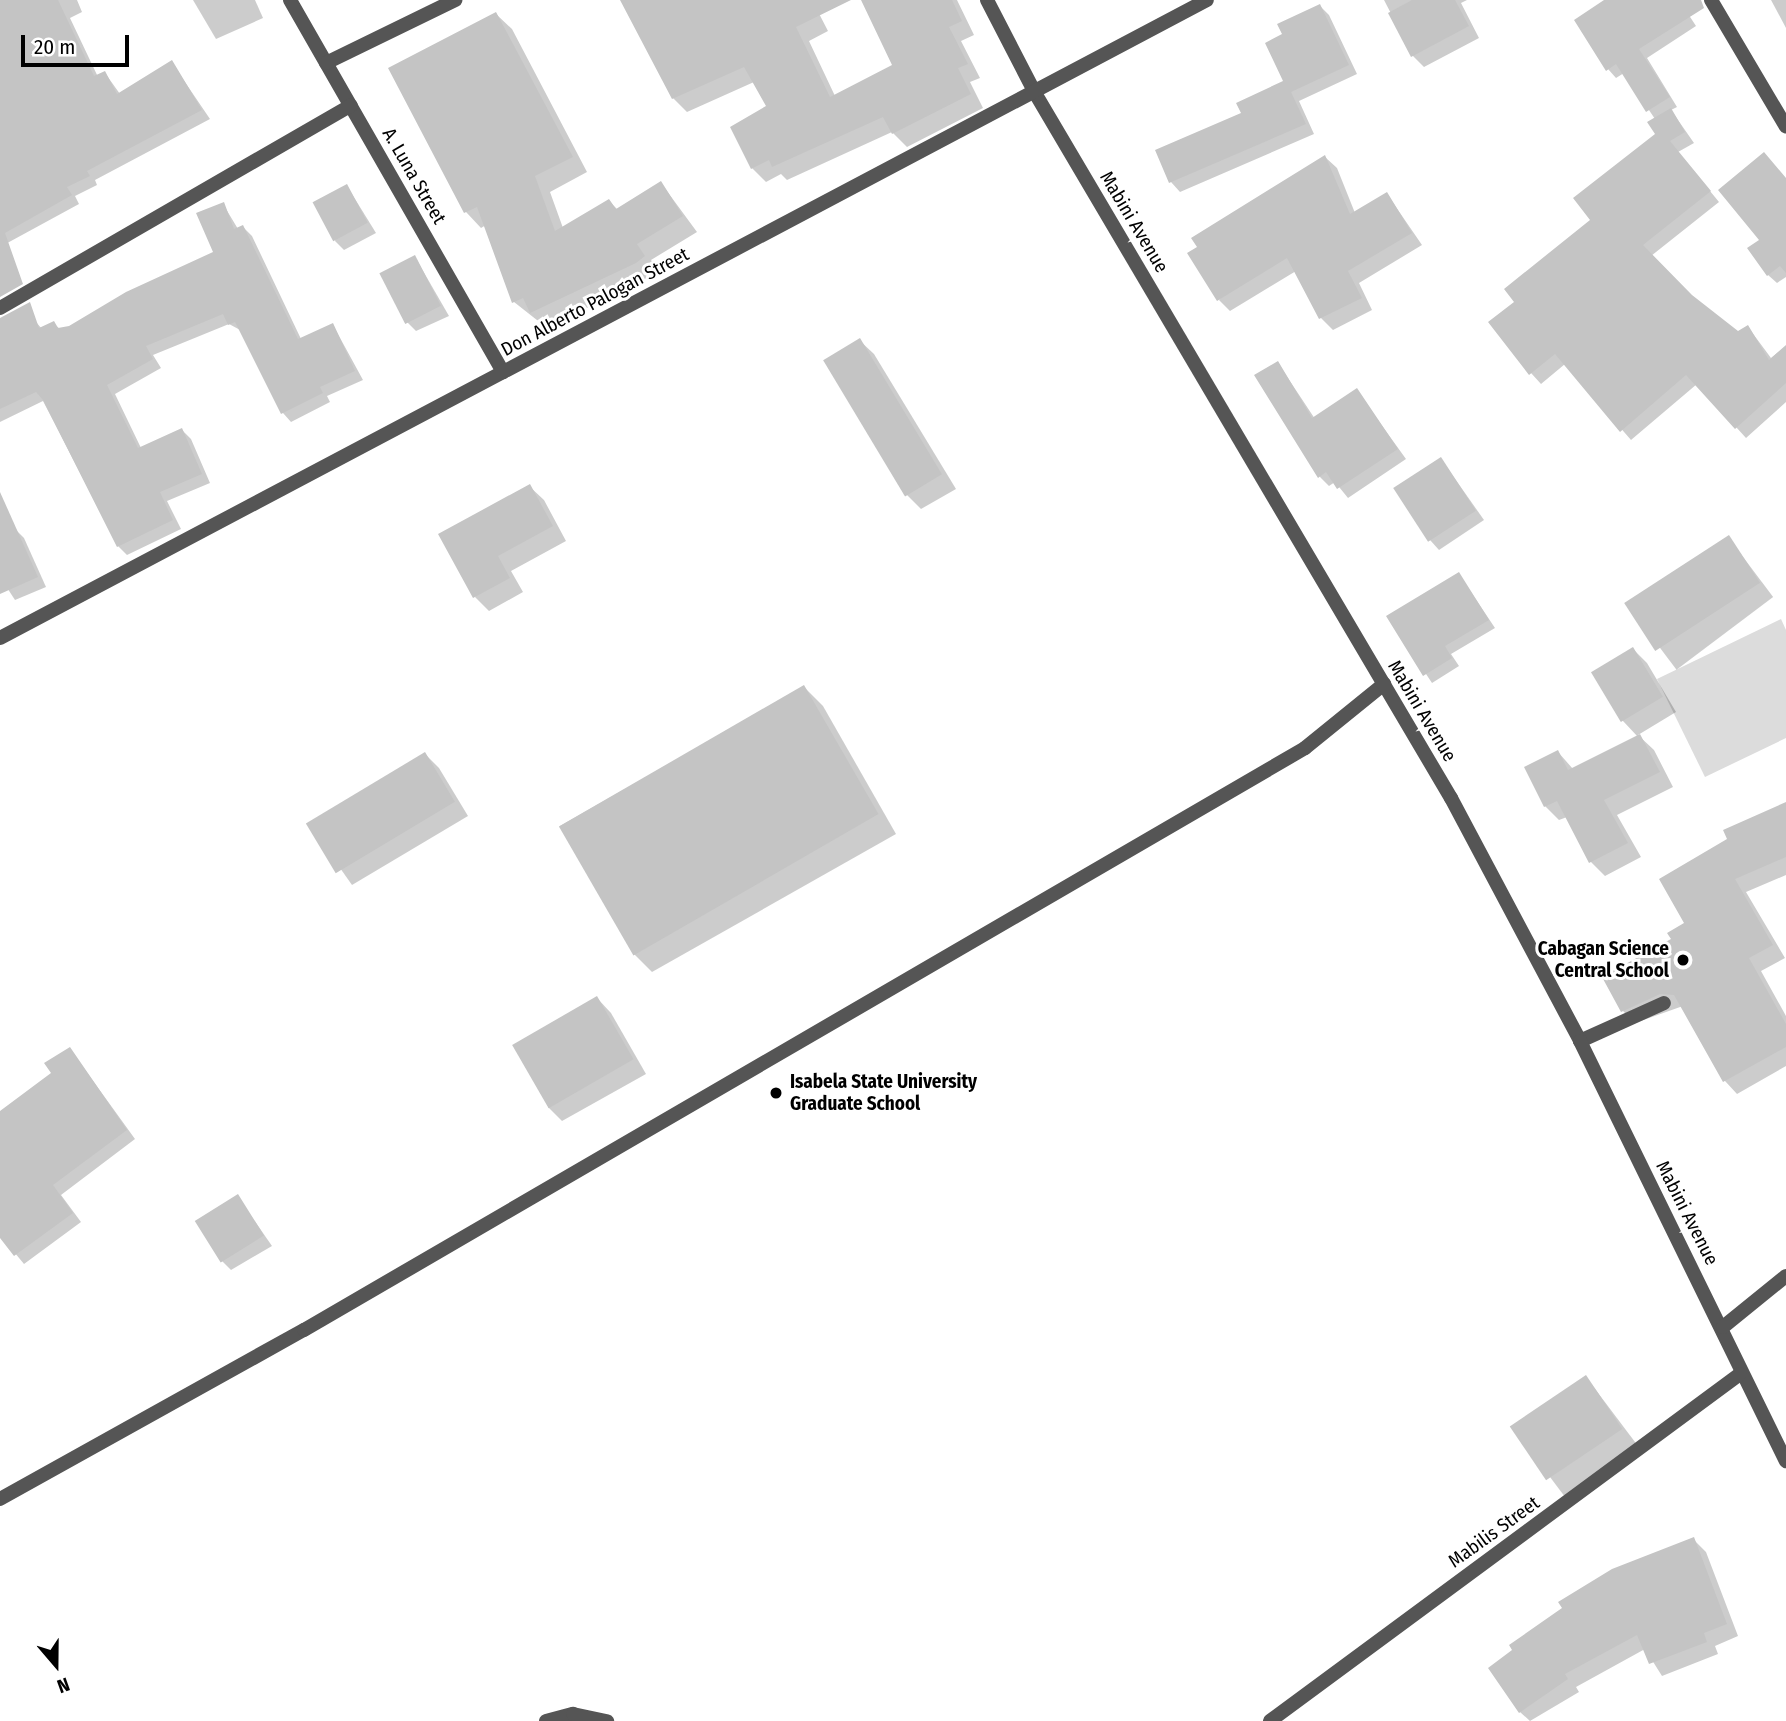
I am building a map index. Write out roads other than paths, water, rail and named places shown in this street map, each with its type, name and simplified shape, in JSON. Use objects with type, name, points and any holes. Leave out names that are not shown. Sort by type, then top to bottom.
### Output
[{"type":"street","name":"A. Luna Street","points":[[290,0],[503,372]]},
{"type":"street","points":[[326,63],[455,0]]},
{"type":"street","name":"Mabini Avenue","points":[[987,0],[1035,93],[1451,798],[1580,1041],[1723,1327],[1740,1374],[1786,1461]]},
{"type":"street","name":"Don Alberto Palogan Street","points":[[0,638],[1207,0]]},
{"type":"street","points":[[1711,0],[1786,127]]},
{"type":"street","points":[[0,308],[351,104]]},
{"type":"street","points":[[0,1499],[304,1330],[1305,748],[1384,684]]},
{"type":"street","points":[[1580,1041],[1664,1003]]},
{"type":"street","points":[[1723,1327],[1786,1276]]},
{"type":"street","name":"Mabilis Street","points":[[1270,1721],[1740,1374]]},
{"type":"street","points":[[546,1721],[573,1714],[607,1721]]},
{"type":"place","name":"Cabagan Science Central School","points":[[1683,960]]},
{"type":"place","name":"Isabela State University Graduate School","points":[[776,1093]]}]
